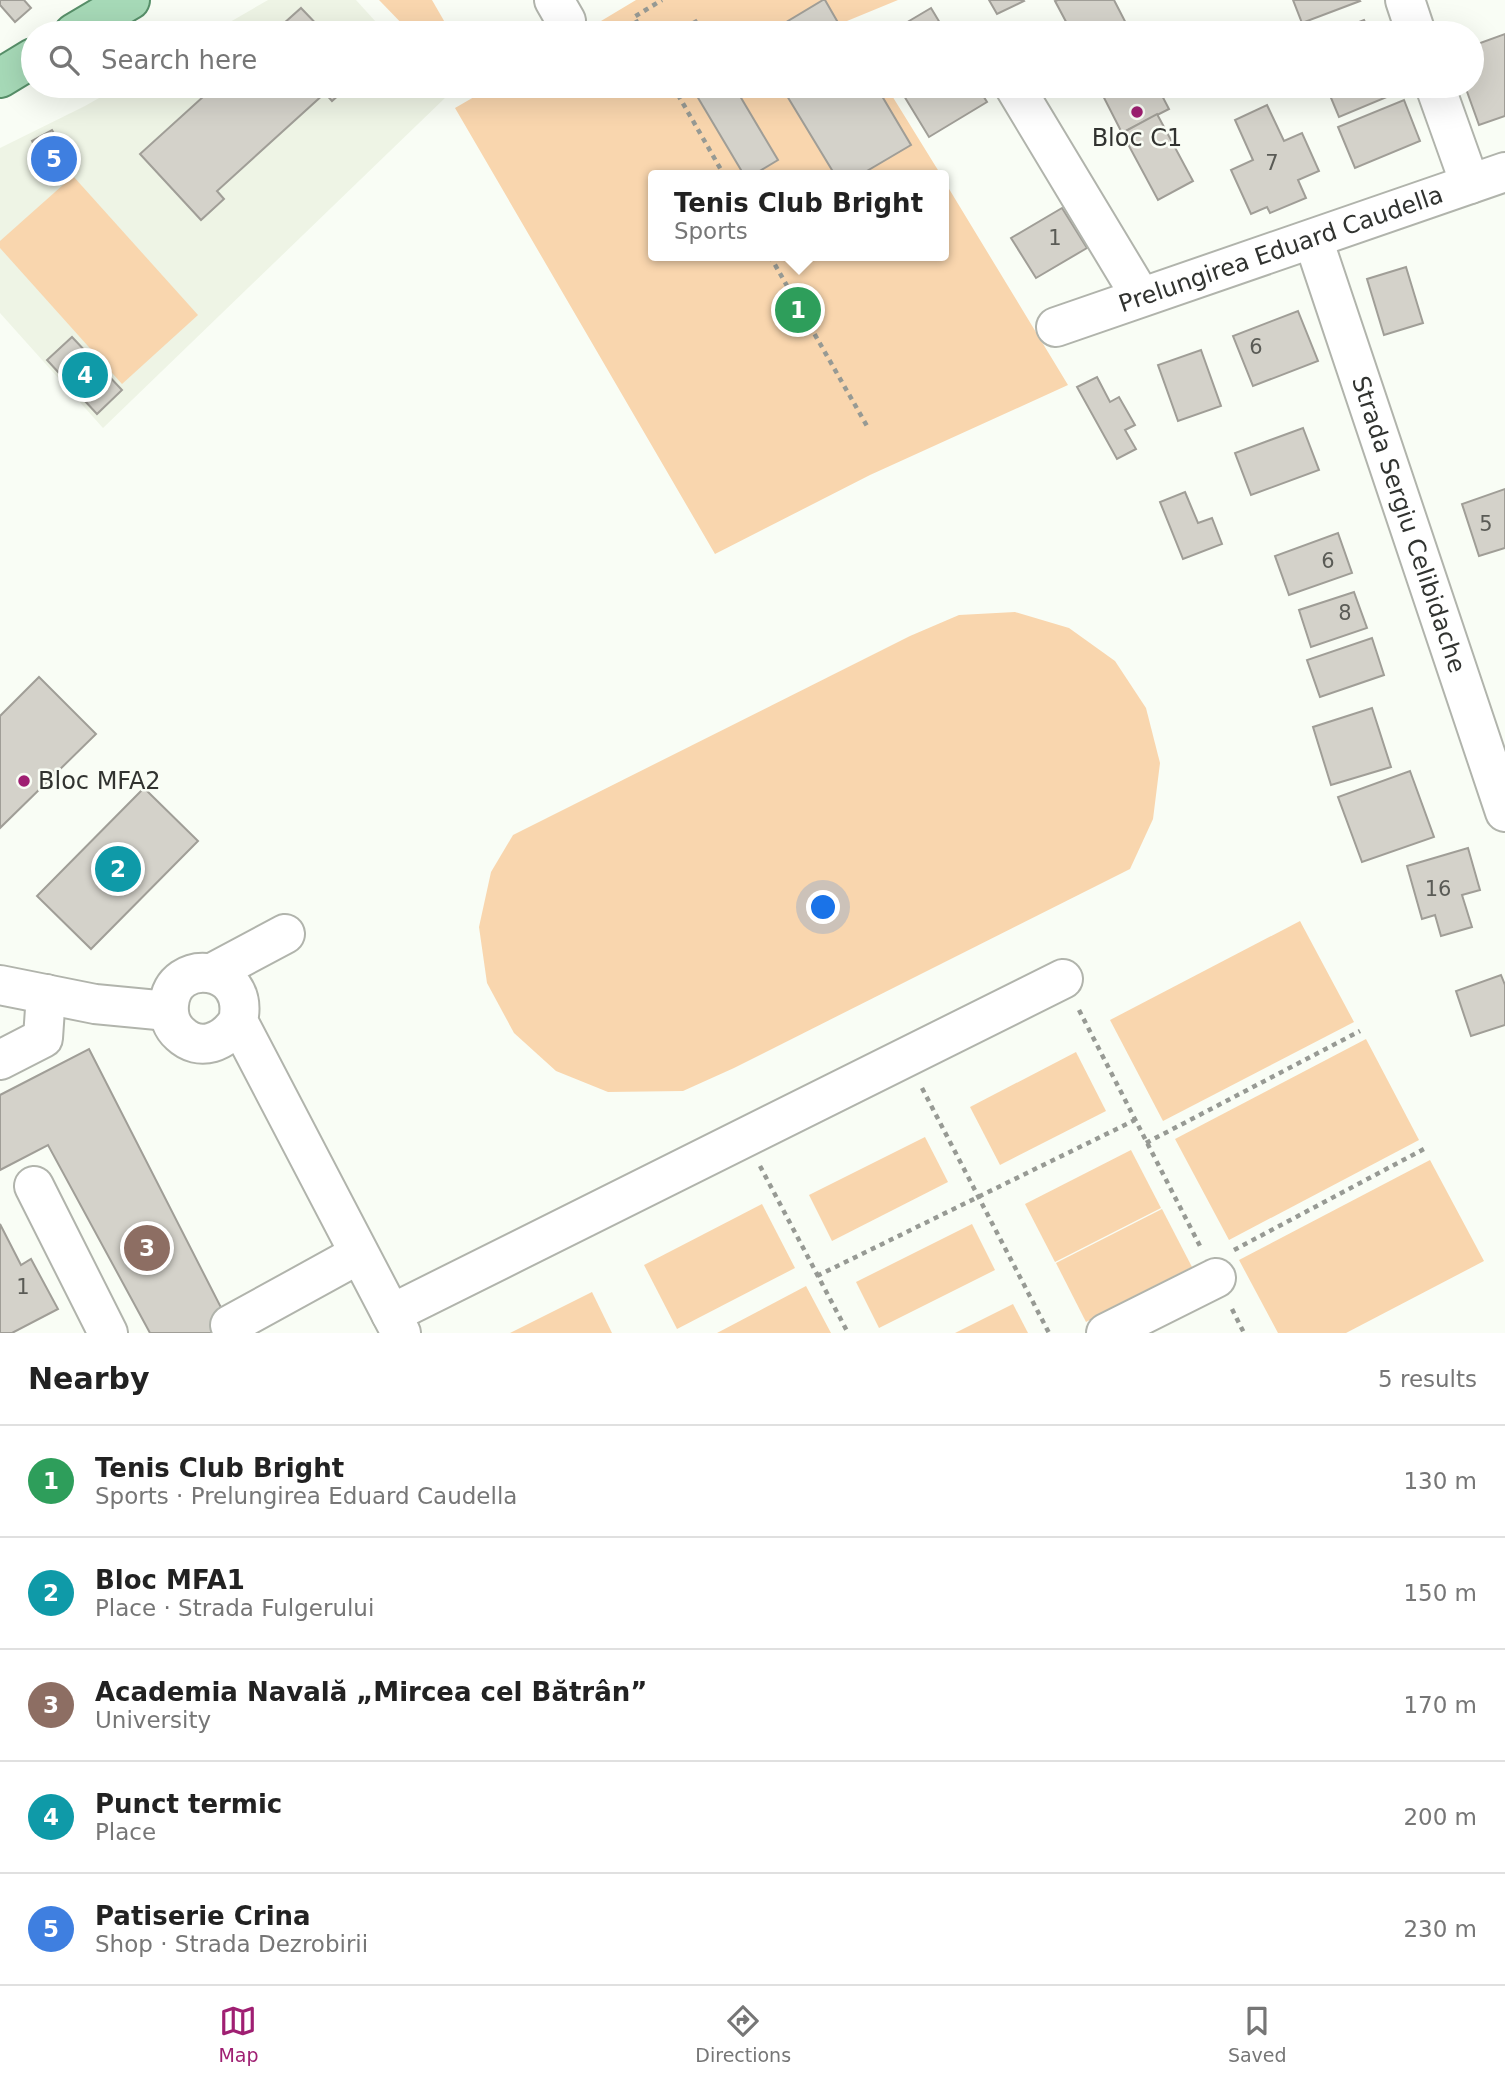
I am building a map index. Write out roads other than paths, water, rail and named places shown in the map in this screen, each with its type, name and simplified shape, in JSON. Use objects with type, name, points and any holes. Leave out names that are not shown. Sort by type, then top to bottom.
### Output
[{"type":"main road","points":[[94,21],[130,0]]},
{"type":"main road","points":[[0,78],[21,65]]},
{"type":"street","points":[[1405,0],[1412,21]]},
{"type":"street","points":[[1021,98],[1142,297]]},
{"type":"street","points":[[1442,98],[1487,178]]},
{"type":"street","name":"Prelungirea Eduard Caudella","points":[[1056,327],[1487,178]]},
{"type":"street","name":"Strada Sergiu Celibidache","points":[[1312,239],[1505,811]]},
{"type":"street","points":[[212,973],[223,977],[233,986],[241,1009],[231,1032],[221,1040],[209,1044],[197,1043],[185,1039],[176,1031],[168,1011],[173,989],[190,975],[212,973],[285,934]]},
{"type":"street","points":[[0,959],[4,965],[0,984],[95,1003],[168,1011]]},
{"type":"street","points":[[238,1021],[396,1324],[745,1137],[1063,979]]},
{"type":"street","points":[[0,1060],[43,1038],[46,994]]},
{"type":"street","points":[[34,1186],[97,1329]]},
{"type":"street","points":[[230,1325],[359,1254]]},
{"type":"street","points":[[1107,1333],[1212,1271]]},
{"type":"place","name":"Bloc C1","points":[[1137,112]]},
{"type":"place","name":"Patiserie Crina","points":[[54,159]]},
{"type":"place","name":"Tenis Club Bright","points":[[798,310]]},
{"type":"place","name":"Punct termic","points":[[85,375]]},
{"type":"place","name":"Bloc MFA2","points":[[24,781]]},
{"type":"place","name":"Bloc MFA1","points":[[118,869]]},
{"type":"place","name":"Academia Navală „Mircea cel Bătrân”","points":[[147,1248]]}]
